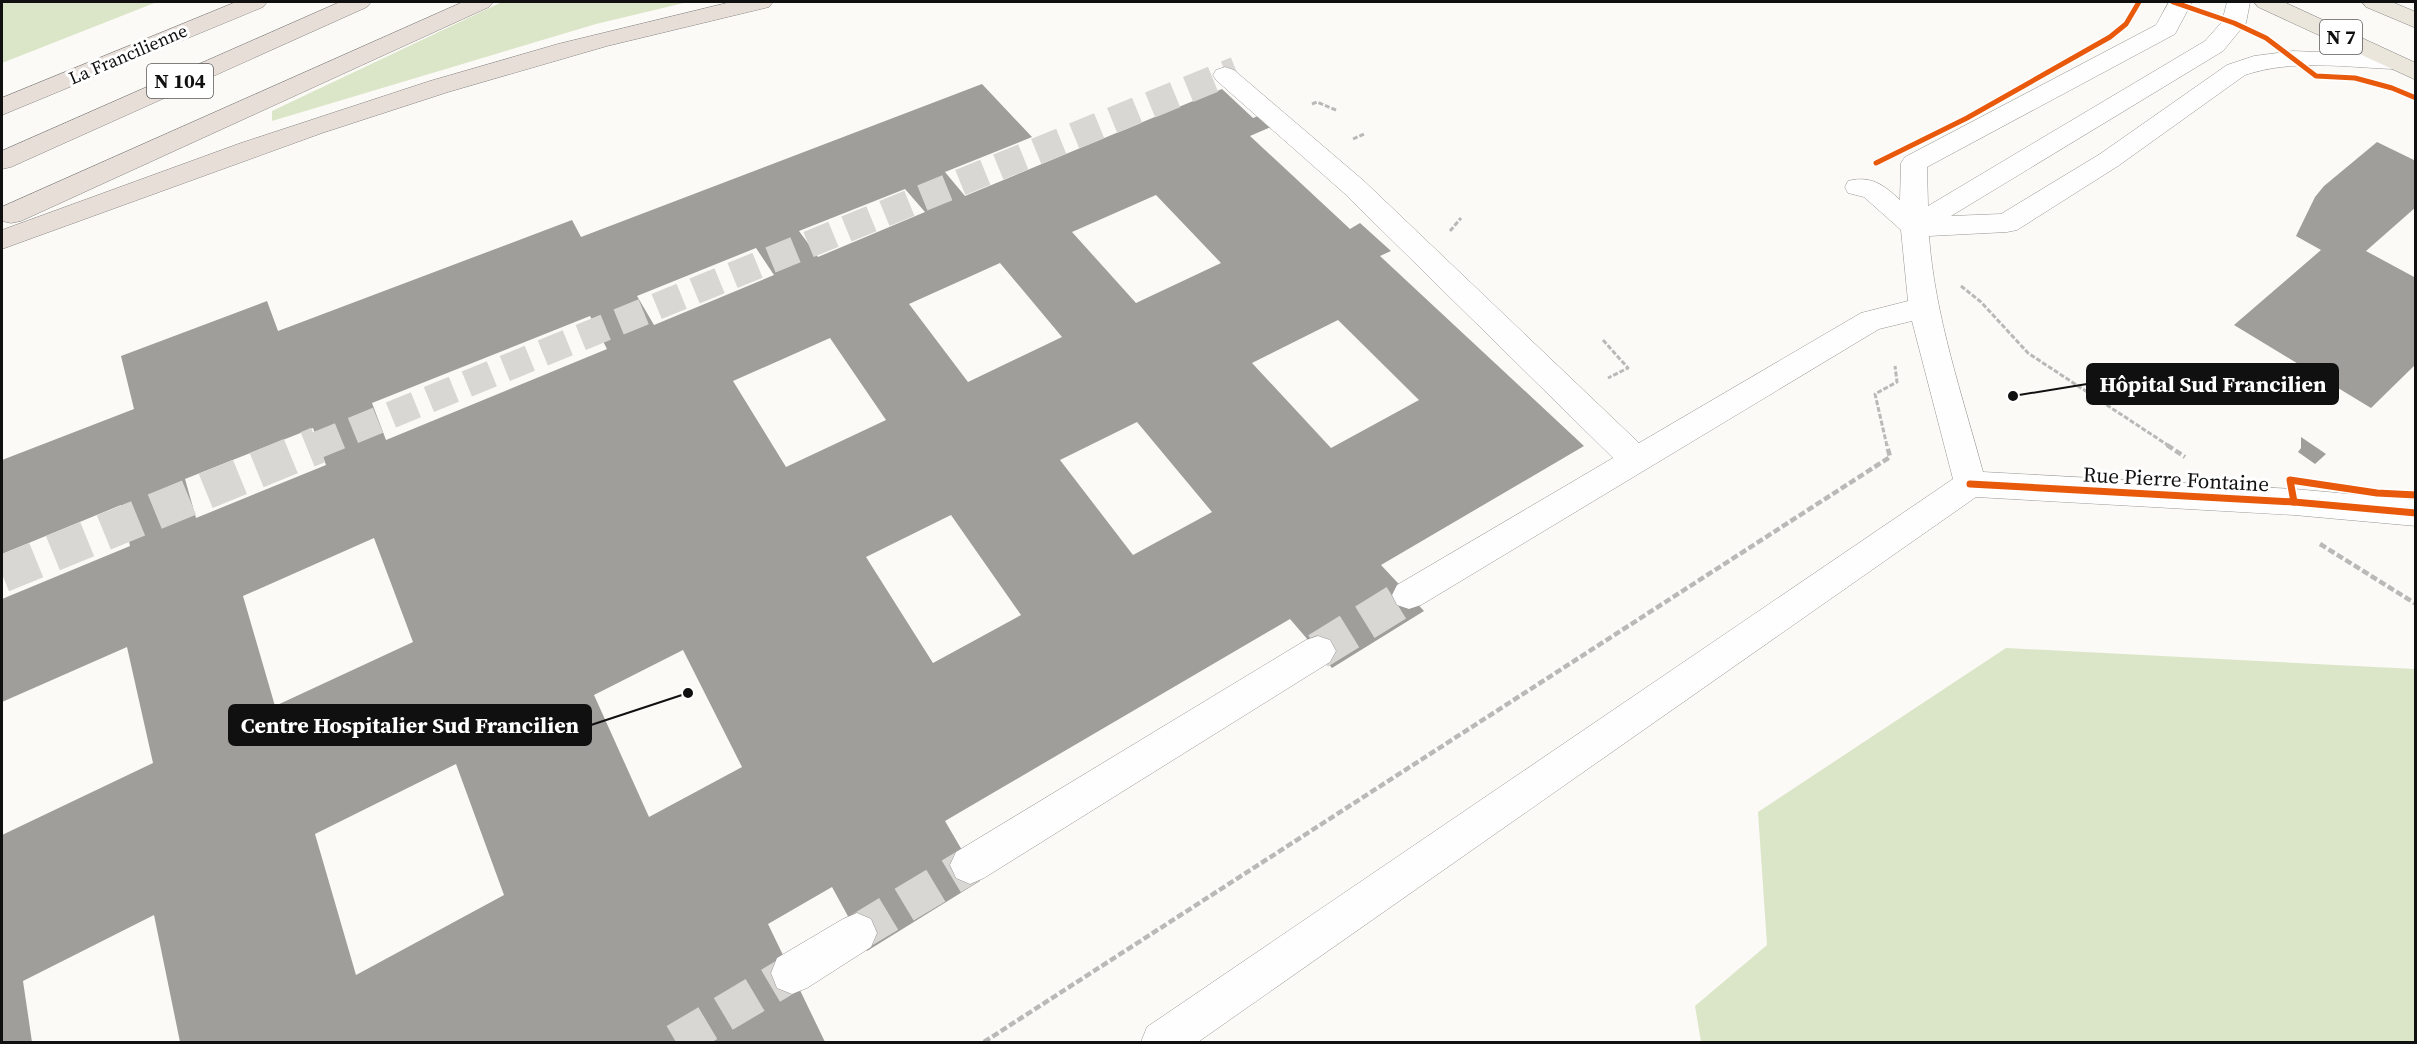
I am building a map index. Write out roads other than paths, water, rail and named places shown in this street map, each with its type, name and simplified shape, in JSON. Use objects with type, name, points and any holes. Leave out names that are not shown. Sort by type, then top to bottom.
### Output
[{"type":"highway","name":"La Francilienne","points":[[2,107],[255,2]]},
{"type":"highway","name":"N 104","points":[[2,161],[359,2]]},
{"type":"highway","points":[[2,219],[481,2]]},
{"type":"highway","points":[[2,240],[345,118],[501,67],[638,30],[761,2]]},
{"type":"main road","name":"N 7","points":[[2266,2],[2404,68]]},
{"type":"main road","name":"N 7","points":[[2374,2],[2415,21]]},
{"type":"street","points":[[1162,1042],[1970,483],[1922,292],[1914,227],[1914,163],[2166,29],[2180,2]]},
{"type":"street","points":[[1914,227],[1983,183],[2214,46],[2234,23],[2238,2]]},
{"type":"street","points":[[1858,187],[1872,189],[1914,227],[2007,224],[2109,160],[2236,70],[2257,61],[2296,58],[2404,68]]},
{"type":"street","points":[[1225,75],[1354,187],[1636,460]]},
{"type":"street","points":[[1409,595],[1871,320],[1922,292]]},
{"type":"street","name":"Rue Pierre Fontaine","points":[[1970,483],[2294,502],[2415,513]]},
{"type":"street","points":[[970,865],[1318,651]]},
{"type":"street","points":[[792,973],[857,933]]},
{"type":"tunnel","points":[[315,446],[1236,70]]},
{"type":"tunnel","points":[[2,574],[318,445]]},
{"type":"tunnel","points":[[1318,651],[1409,595]]},
{"type":"tunnel","points":[[857,933],[970,865]]},
{"type":"tunnel","points":[[676,1042],[792,973]]},
{"type":"place","name":"Hôpital Sud Francilien","points":[[2013,396]]},
{"type":"place","name":"Centre Hospitalier Sud Francilien","points":[[688,693]]}]
